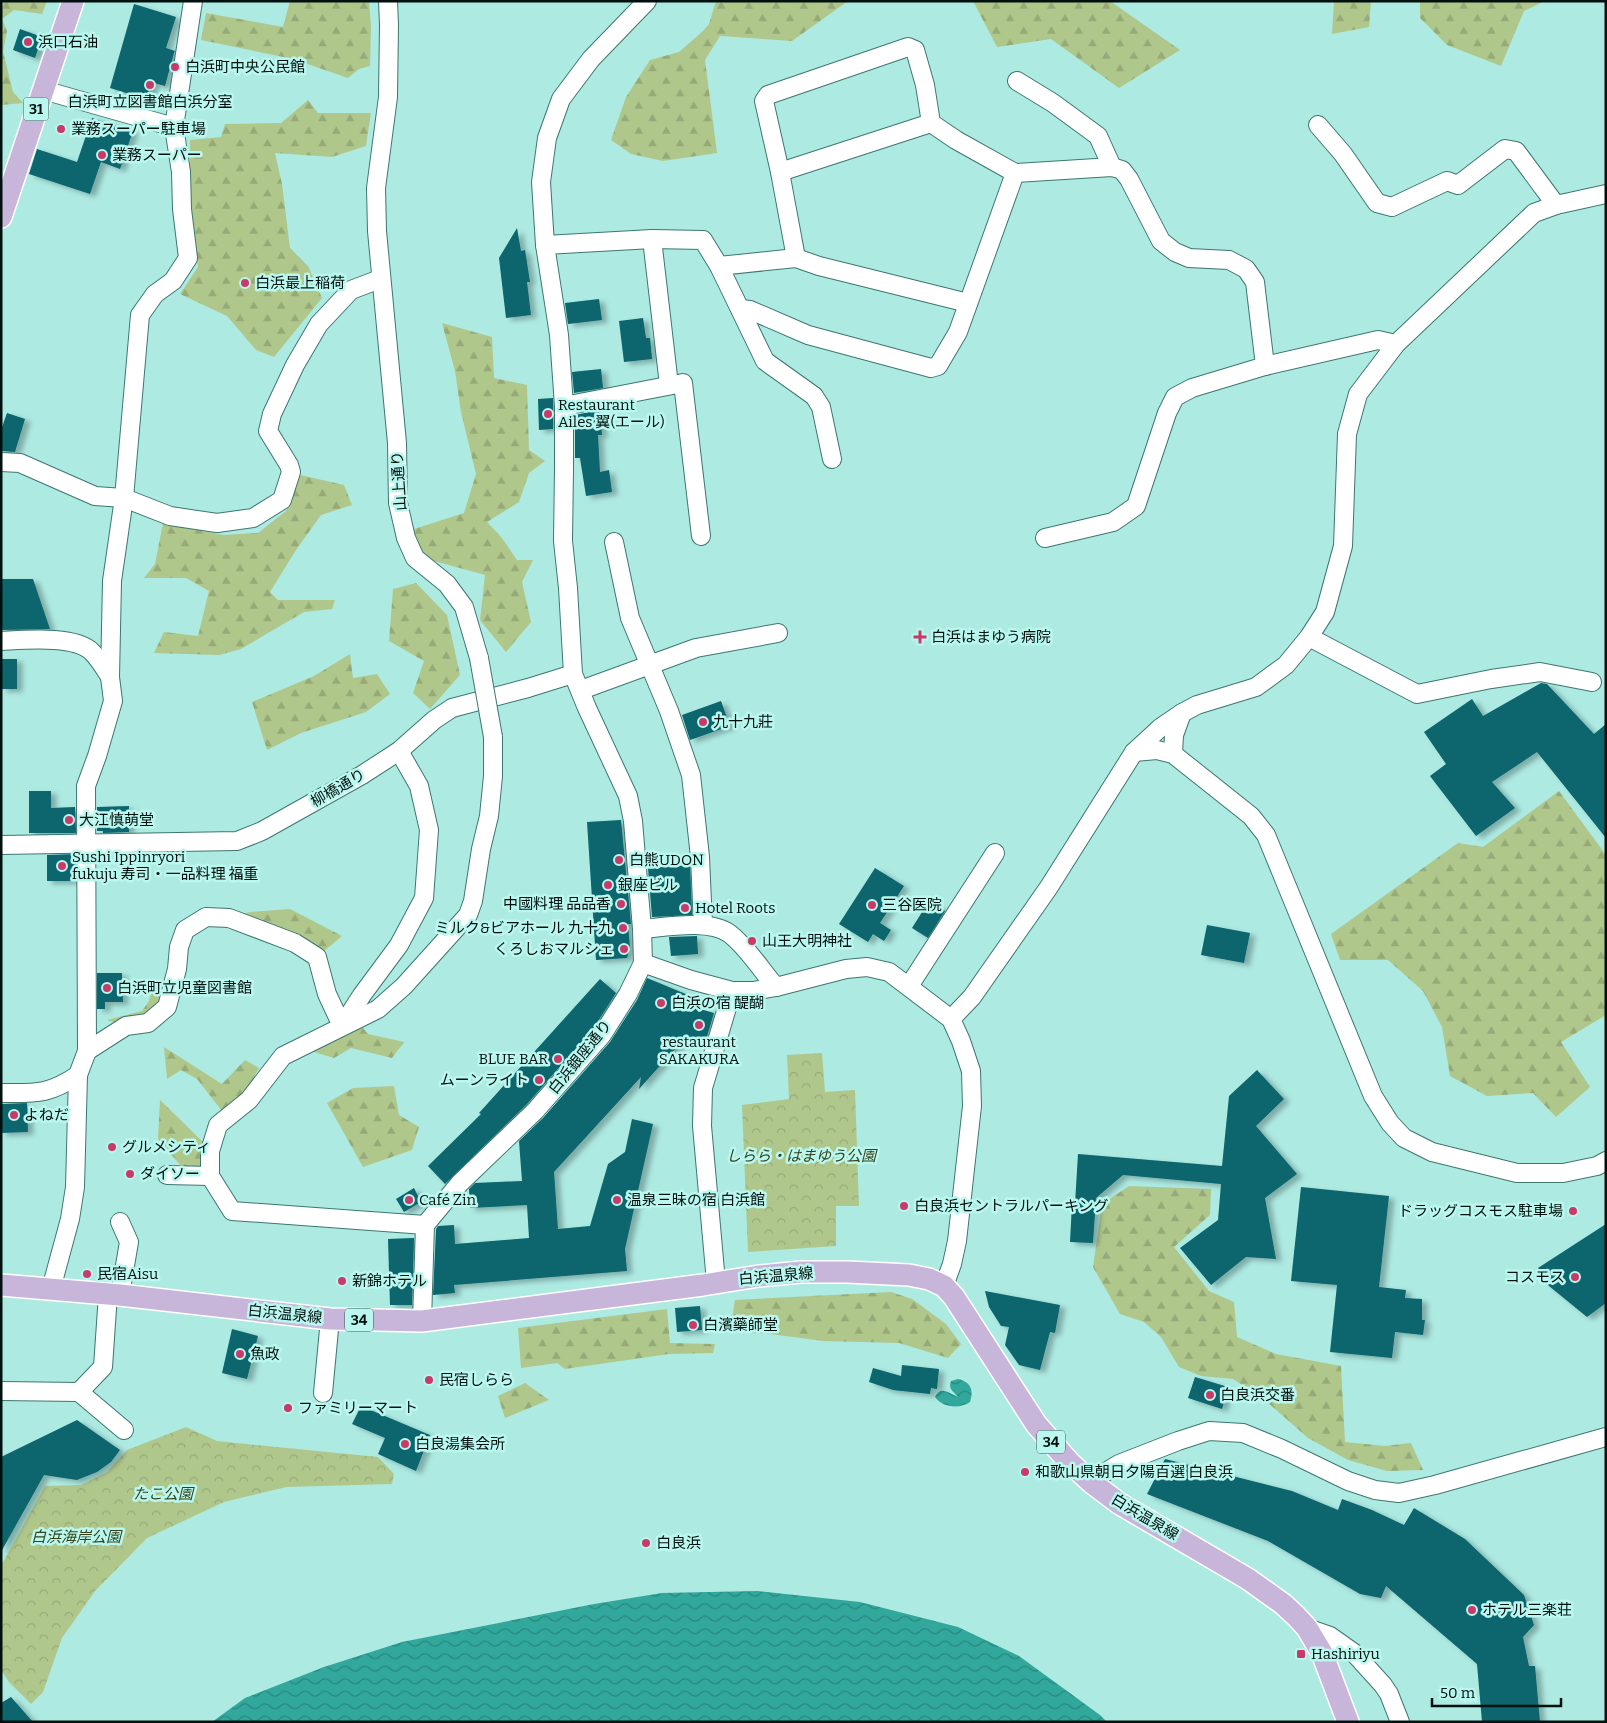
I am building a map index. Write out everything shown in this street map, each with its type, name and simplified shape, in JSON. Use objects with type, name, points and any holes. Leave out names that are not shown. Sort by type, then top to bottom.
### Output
[{"type":"main road","name":"31","points":[[1,217],[73,1]]},
{"type":"main road","name":"白浜温泉線","points":[[1,1285],[114,1295],[330,1319],[422,1321],[801,1272],[909,1275],[929,1279],[944,1286],[954,1297],[1036,1424],[1056,1449],[1092,1483],[1120,1504],[1248,1579],[1283,1604],[1307,1628],[1322,1653],[1348,1722]]},
{"type":"street","points":[[51,1289],[70,1220],[74,1187],[78,1075],[87,1051],[86,786],[97,756],[112,701],[110,678],[112,581],[124,498],[140,315],[154,294],[173,281],[188,258],[182,208],[181,172],[174,128],[193,1]]},
{"type":"street","name":"山上通り","points":[[210,1176],[210,1151],[218,1125],[249,1100],[283,1056],[378,1009],[404,986],[468,915],[473,901],[481,849],[489,816],[493,776],[493,737],[479,658],[464,607],[447,584],[415,558],[406,538],[398,503],[397,442],[380,279],[376,188],[388,97],[388,1]]},
{"type":"street","name":"白浜銀座通り","points":[[425,1225],[460,1183],[535,1111],[602,1034],[628,994],[643,963],[633,821],[628,796],[587,708],[574,674],[563,541],[564,406],[558,335],[545,245],[540,182],[547,138],[561,99],[591,59],[647,1]]},
{"type":"street","points":[[796,258],[764,101],[768,95],[908,47],[915,50],[925,85],[931,123],[956,140],[1015,173],[1112,167],[1122,170],[1129,179],[1161,241],[1175,252],[1189,258],[1229,260],[1246,269],[1255,282],[1265,366]]},
{"type":"street","points":[[1017,81],[1053,103],[1098,136],[1112,167]]},
{"type":"street","points":[[43,90],[174,128]]},
{"type":"street","points":[[780,172],[931,123]]},
{"type":"street","points":[[1318,125],[1343,154],[1377,204],[1392,207],[1447,181],[1458,185],[1505,149],[1516,151],[1556,205]]},
{"type":"street","points":[[740,309],[750,310],[808,335],[931,368],[938,366],[958,332],[1015,173]]},
{"type":"street","points":[[951,1019],[972,997],[1049,887],[1134,752],[1160,728],[1197,705],[1256,687],[1286,664],[1309,637],[1324,612],[1343,546],[1347,434],[1358,394],[1396,344],[1534,213],[1556,205],[1606,194]]},
{"type":"street","points":[[652,239],[669,385]]},
{"type":"street","points":[[545,245],[652,239],[703,240],[719,266],[765,361],[814,396],[821,407],[832,459]]},
{"type":"street","points":[[719,266],[796,258],[818,266],[968,302]]},
{"type":"street","points":[[1,462],[20,463],[95,496],[124,498],[170,516],[217,524],[253,518],[282,500],[291,472],[289,465],[268,431],[272,414],[295,365],[320,324],[351,290],[380,279]]},
{"type":"street","points":[[1045,538],[1113,522],[1136,506],[1167,413],[1175,397],[1192,388],[1265,366],[1378,340],[1396,344]]},
{"type":"street","points":[[564,406],[683,383],[701,536]]},
{"type":"street","points":[[614,542],[630,618],[650,664],[691,775],[700,857],[703,925]]},
{"type":"street","points":[[581,690],[696,648],[778,633]]},
{"type":"street","points":[[1309,637],[1417,694],[1491,679],[1540,672],[1592,682]]},
{"type":"street","points":[[1,641],[46,640],[76,644],[92,651],[110,678]]},
{"type":"street","name":"柳橋通り","points":[[1,844],[237,841],[262,830],[362,775],[399,751],[434,720],[452,708],[574,674]]},
{"type":"street","points":[[1174,754],[1174,735],[1182,713]]},
{"type":"street","points":[[1134,752],[1156,750],[1174,754],[1251,816],[1266,835],[1373,1096],[1390,1123],[1404,1138],[1432,1152],[1517,1173],[1563,1173],[1597,1166],[1606,1161]]},
{"type":"street","points":[[342,1026],[399,945],[424,898],[429,830],[419,786],[399,751]]},
{"type":"street","points":[[909,986],[995,853]]},
{"type":"street","points":[[87,1051],[126,1026],[148,1023],[167,1007],[177,969],[179,947],[185,930],[206,917],[229,918],[295,943],[318,957],[327,994],[342,1026]]},
{"type":"street","points":[[642,929],[703,925],[728,933],[746,948],[776,987]]},
{"type":"street","points":[[643,963],[691,980],[732,991],[753,991],[776,987],[846,969],[868,966],[889,972],[951,1019],[962,1041],[970,1071],[972,1106],[957,1241],[952,1264],[944,1286]]},
{"type":"street","points":[[716,1282],[702,1126],[704,1088],[732,991]]},
{"type":"street","points":[[1,1093],[40,1093],[60,1087],[78,1075]]},
{"type":"street","points":[[167,1175],[210,1176],[232,1211],[425,1225],[422,1321]]},
{"type":"street","points":[[79,1392],[103,1367],[114,1295],[129,1242],[120,1222]]},
{"type":"street","points":[[323,1393],[330,1319]]},
{"type":"street","points":[[1,1392],[79,1392],[124,1430]]},
{"type":"street","points":[[1092,1483],[1104,1473],[1120,1464],[1209,1431],[1243,1433],[1282,1449],[1348,1481],[1375,1490],[1399,1493],[1606,1438]]},
{"type":"street","points":[[1307,1628],[1330,1636],[1354,1653],[1383,1685],[1389,1694],[1400,1722]]},
{"type":"green space","points":[[1,1],[47,1],[42,14],[14,10],[2,19],[7,31],[3,51],[13,92],[23,103],[1,105]]},
{"type":"green space","points":[[290,1],[369,1],[371,27],[370,66],[359,69],[348,78],[293,59],[201,40],[206,13],[283,27]]},
{"type":"green space","points":[[716,1],[848,1],[792,41],[720,36],[705,60],[717,153],[663,161],[631,154],[611,140],[626,97],[650,60],[679,52],[703,31],[709,24]]},
{"type":"green space","points":[[973,1],[1110,1],[1180,50],[1119,88],[1051,39],[997,47]]},
{"type":"green space","points":[[1334,1],[1371,1],[1369,27],[1332,34]]},
{"type":"green space","points":[[1420,1],[1545,1],[1524,11],[1501,66],[1447,45],[1420,18]]},
{"type":"green space","points":[[308,100],[318,113],[371,113],[366,146],[332,157],[275,153],[282,184],[290,248],[308,266],[322,298],[274,357],[256,350],[227,316],[180,294],[198,267],[189,209],[190,140],[221,137],[225,124],[281,123]]},
{"type":"green space","points":[[442,323],[492,337],[494,378],[527,385],[529,450],[545,461],[529,473],[519,502],[487,522],[502,538],[517,560],[533,560],[522,582],[531,622],[506,652],[480,620],[485,575],[427,559],[411,530],[464,513],[476,474],[461,412],[455,371]]},
{"type":"green space","points":[[300,475],[344,485],[352,505],[321,515],[296,550],[270,592],[278,600],[335,600],[332,609],[304,612],[241,649],[219,655],[154,653],[164,632],[198,636],[209,591],[186,578],[144,578],[155,564],[163,523],[223,535],[258,533],[286,511]]},
{"type":"green space","points":[[416,583],[447,615],[460,675],[430,709],[413,693],[424,661],[389,641],[393,589]]},
{"type":"green space","points":[[350,654],[353,678],[377,674],[390,694],[366,712],[301,733],[267,750],[252,702],[314,676]]},
{"type":"green space","points":[[1559,791],[1606,855],[1606,1015],[1561,1042],[1590,1087],[1556,1117],[1533,1093],[1487,1096],[1450,1076],[1442,1027],[1423,991],[1388,960],[1340,960],[1331,934],[1458,843],[1483,847]]},
{"type":"green space","points":[[290,909],[342,936],[317,957],[229,918],[250,912]]},
{"type":"green space","points":[[153,984],[169,985],[167,1007],[126,1026],[107,1020],[142,1011],[149,1001]]},
{"type":"green space","points":[[362,1027],[368,1034],[404,1042],[392,1058],[351,1048],[334,1058],[304,1049]]},
{"type":"green space","points":[[164,1047],[222,1084],[245,1060],[259,1068],[244,1095],[222,1111],[197,1079],[181,1070],[167,1079]]},
{"type":"green space","name":"しらら・はまゆう公園","points":[[822,1053],[825,1092],[855,1090],[859,1206],[836,1206],[836,1246],[748,1252],[742,1105],[789,1099],[787,1055]]},
{"type":"green space","points":[[394,1086],[399,1115],[419,1127],[412,1150],[363,1167],[327,1103],[353,1088]]},
{"type":"green space","points":[[160,1100],[205,1144],[202,1168],[181,1166],[158,1139]]},
{"type":"green space","points":[[1129,1186],[1211,1189],[1210,1215],[1174,1247],[1209,1291],[1234,1302],[1237,1337],[1276,1354],[1341,1366],[1345,1442],[1385,1446],[1411,1443],[1423,1470],[1387,1471],[1348,1460],[1308,1438],[1265,1400],[1233,1379],[1201,1376],[1179,1367],[1161,1337],[1144,1322],[1120,1314],[1093,1267],[1102,1204]]},
{"type":"green space","points":[[891,1292],[912,1299],[946,1324],[961,1344],[948,1358],[899,1343],[823,1341],[770,1334],[730,1332],[735,1300]]},
{"type":"green space","points":[[667,1309],[670,1343],[715,1344],[713,1353],[669,1354],[565,1369],[557,1363],[521,1368],[518,1328]]},
{"type":"green space","points":[[525,1383],[549,1400],[505,1418],[498,1396]]},
{"type":"green space","name":"白浜海岸公園","points":[[186,1427],[217,1441],[378,1457],[394,1474],[392,1484],[286,1487],[224,1502],[147,1538],[95,1591],[62,1638],[43,1692],[31,1704],[9,1682],[1,1670],[1,1566],[45,1486],[81,1485],[107,1472],[127,1450]]},
{"type":"water","points":[[958,1379],[969,1384],[972,1394],[970,1402],[961,1406],[952,1406],[938,1401],[935,1397],[939,1391],[948,1392],[958,1397],[951,1390],[950,1386],[951,1381]]},
{"type":"water","points":[[758,1591],[860,1602],[958,1627],[1019,1656],[1107,1722],[212,1722],[245,1698],[324,1667],[402,1642],[594,1604],[662,1593]]},
{"type":"building","points":[[134,4],[176,17],[166,48],[175,51],[165,86],[154,83],[149,100],[110,88]]},
{"type":"building","name":"浜口石油","points":[[20,29],[42,37],[35,58],[13,50]]},
{"type":"building","name":"業務スーパー","points":[[92,118],[133,131],[120,169],[101,162],[90,194],[29,174],[37,149],[77,162]]},
{"type":"building","points":[[517,228],[521,251],[525,250],[530,282],[527,282],[531,315],[506,318],[499,258]]},
{"type":"building","points":[[599,299],[602,320],[568,324],[565,303]]},
{"type":"building","points":[[643,318],[646,338],[650,338],[652,359],[624,362],[619,321]]},
{"type":"building","points":[[601,369],[603,388],[574,393],[572,372]]},
{"type":"building","name":"Restaurant Ailes 翼(エール)","points":[[553,398],[553,429],[539,430],[538,399]]},
{"type":"building","points":[[600,410],[602,435],[598,435],[600,472],[609,470],[612,492],[586,496],[580,458],[575,458],[575,415]]},
{"type":"building","points":[[7,413],[25,419],[15,452],[1,451],[1,430]]},
{"type":"building","points":[[1,579],[33,579],[50,629],[1,630]]},
{"type":"building","points":[[1,659],[17,659],[17,689],[1,689]]},
{"type":"building","points":[[1541,683],[1547,684],[1594,734],[1606,724],[1606,838],[1537,752],[1492,782],[1515,808],[1476,836],[1430,776],[1446,764],[1424,732],[1472,699],[1483,716]]},
{"type":"building","name":"九十九莊","points":[[721,701],[730,726],[690,740],[682,715]]},
{"type":"building","points":[[29,791],[51,791],[51,808],[75,807],[76,833],[29,833]]},
{"type":"building","points":[[129,806],[129,832],[103,833],[103,831],[97,831],[97,807]]},
{"type":"building","name":"銀座ビル","points":[[621,820],[631,924],[628,924],[630,948],[627,958],[596,960],[587,822]]},
{"type":"building","name":"Sushi Ippinryori fukuju 寿司・一品料理 福重","points":[[76,854],[76,881],[47,881],[47,855]]},
{"type":"building","points":[[690,865],[692,915],[652,917],[648,868]]},
{"type":"building","name":"三谷医院","points":[[875,868],[904,886],[880,923],[891,930],[884,941],[873,934],[868,942],[839,924]]},
{"type":"building","points":[[929,901],[945,911],[928,938],[912,928]]},
{"type":"building","points":[[1207,925],[1250,933],[1244,963],[1201,955]]},
{"type":"building","points":[[697,936],[698,954],[671,956],[669,937]]},
{"type":"building","name":"白浜町立児童図書館","points":[[97,973],[122,973],[123,1002],[105,1002],[105,1009],[97,1009]]},
{"type":"building","points":[[647,978],[693,997],[689,1006],[714,1013],[705,1043],[686,1037],[639,1089],[641,1077],[554,1172],[558,1229],[590,1226],[608,1164],[625,1152],[632,1119],[653,1124],[625,1249],[627,1271],[454,1285],[455,1293],[433,1295],[436,1229],[438,1226],[454,1225],[455,1244],[529,1238],[527,1205],[470,1208],[469,1189],[475,1183],[522,1181],[519,1141],[543,1118],[610,1042],[637,1000]]},
{"type":"building","points":[[600,979],[616,993],[593,1029],[527,1104],[445,1184],[428,1166],[481,1114],[479,1113]]},
{"type":"building","points":[[1257,1070],[1284,1099],[1256,1126],[1297,1174],[1265,1198],[1276,1259],[1246,1257],[1211,1285],[1180,1248],[1218,1220],[1221,1184],[1123,1175],[1096,1198],[1093,1243],[1070,1242],[1072,1204],[1075,1204],[1078,1154],[1222,1166],[1229,1096]]},
{"type":"building","name":"よねだ","points":[[27,1103],[28,1132],[1,1133],[1,1104]]},
{"type":"building","points":[[1301,1187],[1389,1196],[1379,1287],[1406,1290],[1405,1298],[1422,1299],[1422,1320],[1425,1320],[1423,1335],[1395,1332],[1392,1358],[1330,1352],[1337,1285],[1291,1281]]},
{"type":"building","name":"Café Zin","points":[[414,1188],[421,1202],[404,1212],[396,1199]]},
{"type":"building","name":"コスモス","points":[[1606,1224],[1606,1303],[1587,1317],[1549,1286],[1538,1268]]},
{"type":"building","points":[[414,1238],[412,1305],[390,1305],[388,1239]]},
{"type":"building","points":[[985,1291],[1060,1305],[1055,1333],[1050,1332],[1040,1370],[1019,1365],[1005,1345],[1009,1327],[1001,1326],[989,1307]]},
{"type":"building","points":[[700,1306],[702,1330],[677,1332],[675,1308]]},
{"type":"building","name":"魚政","points":[[232,1329],[258,1336],[247,1379],[222,1373]]},
{"type":"building","points":[[902,1365],[939,1369],[937,1389],[931,1388],[930,1394],[893,1390],[869,1382],[873,1368],[901,1376]]},
{"type":"building","points":[[1195,1377],[1228,1387],[1222,1409],[1188,1398]]},
{"type":"building","points":[[361,1406],[430,1435],[416,1471],[378,1454],[385,1438],[352,1424]]},
{"type":"building","points":[[77,1420],[120,1450],[111,1462],[97,1472],[77,1480],[44,1475],[1,1552],[1,1457]]},
{"type":"building","points":[[1165,1459],[1292,1491],[1338,1510],[1342,1499],[1404,1525],[1414,1508],[1465,1539],[1524,1595],[1534,1625],[1523,1637],[1529,1666],[1535,1666],[1540,1722],[1482,1722],[1477,1664],[1386,1586],[1381,1598],[1360,1594],[1268,1541],[1147,1494]]},
{"type":"building","points":[[11,1697],[33,1722],[1,1722],[1,1703]]},
{"type":"place","name":"浜口石油","points":[[28,42]]},
{"type":"place","name":"白浜町中央公民館","points":[[175,67]]},
{"type":"place","name":"白浜町立図書館白浜分室","points":[[150,85]]},
{"type":"place","name":"業務スーパー駐車場","points":[[61,129]]},
{"type":"place","name":"業務スーパー","points":[[102,155]]},
{"type":"place","name":"白浜最上稲荷","points":[[245,283]]},
{"type":"place","name":"Restaurant Ailes 翼(エール)","points":[[548,414]]},
{"type":"place","name":"白浜はまゆう病院","points":[[920,637]]},
{"type":"place","name":"九十九莊","points":[[703,722]]},
{"type":"place","name":"大江慎萌堂","points":[[69,820]]},
{"type":"place","name":"白熊UDON","points":[[619,860]]},
{"type":"place","name":"Sushi Ippinryori fukuju 寿司・一品料理 福重","points":[[62,866]]},
{"type":"place","name":"銀座ビル","points":[[608,885]]},
{"type":"place","name":"中國料理 品品香","points":[[621,904]]},
{"type":"place","name":"三谷医院","points":[[872,905]]},
{"type":"place","name":"Hotel Roots","points":[[685,908]]},
{"type":"place","name":"ミルク&ビアホール 九十九","points":[[623,928]]},
{"type":"place","name":"山王大明神社","points":[[752,941]]},
{"type":"place","name":"くろしおマルシェ","points":[[624,949]]},
{"type":"place","name":"白浜町立児童図書館","points":[[107,988]]},
{"type":"place","name":"白浜の宿 醍醐","points":[[661,1003]]},
{"type":"place","name":"restaurant SAKAKURA","points":[[699,1025]]},
{"type":"place","name":"BLUE BAR","points":[[558,1059]]},
{"type":"place","name":"ムーンライト","points":[[539,1080]]},
{"type":"place","name":"よねだ","points":[[14,1115]]},
{"type":"place","name":"グルメシティ","points":[[112,1147]]},
{"type":"place","name":"ダイソー","points":[[130,1174]]},
{"type":"place","name":"Café Zin","points":[[409,1200]]},
{"type":"place","name":"温泉三昧の宿 白浜館","points":[[617,1200]]},
{"type":"place","name":"白良浜セントラルパーキング","points":[[904,1206]]},
{"type":"place","name":"ドラッグコスモス駐車場","points":[[1573,1211]]},
{"type":"place","name":"民宿Aisu","points":[[87,1274]]},
{"type":"place","name":"コスモス","points":[[1575,1277]]},
{"type":"place","name":"新錦ホテル","points":[[342,1281]]},
{"type":"place","name":"白濱藥師堂","points":[[693,1325]]},
{"type":"place","name":"魚政","points":[[240,1354]]},
{"type":"place","name":"民宿しらら","points":[[429,1380]]},
{"type":"place","name":"白良浜交番","points":[[1210,1395]]},
{"type":"place","name":"ファミリーマート","points":[[288,1408]]},
{"type":"place","name":"白良湯集会所","points":[[405,1444]]},
{"type":"place","name":"和歌山県朝日夕陽百選 白良浜","points":[[1025,1472]]},
{"type":"place","name":"白良浜","points":[[646,1543]]},
{"type":"place","name":"ホテル三楽荘","points":[[1472,1610]]},
{"type":"place","name":"Hashiriyu","points":[[1301,1654]]},
{"type":"park label","name":"たこ公園","points":[[163,1494]]}]
